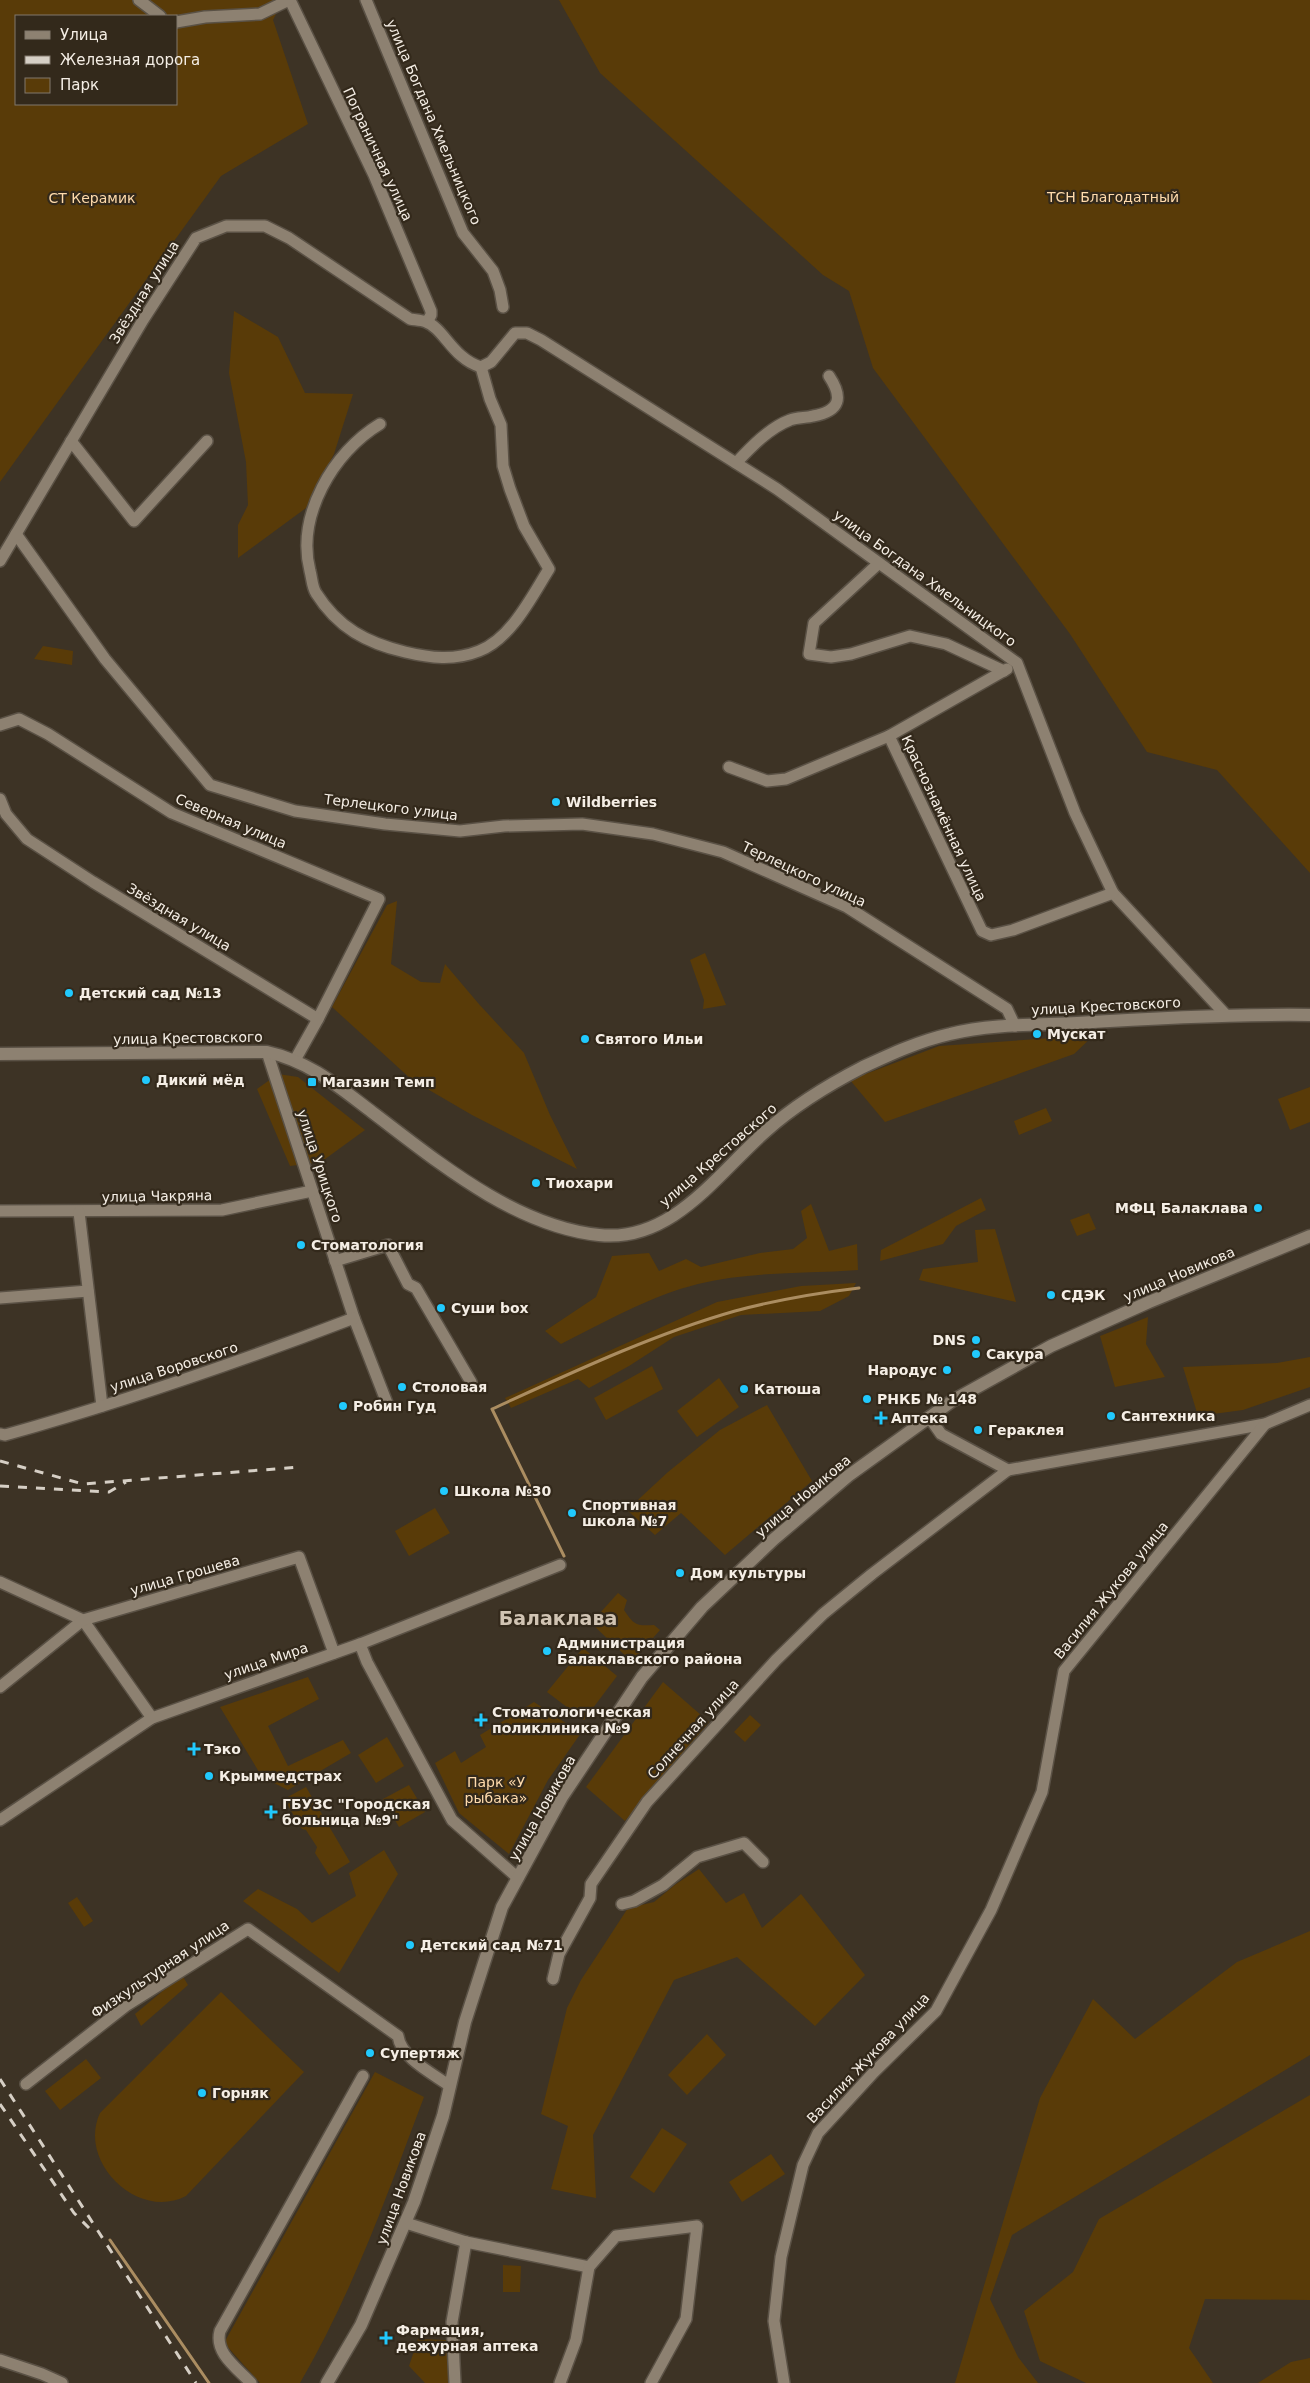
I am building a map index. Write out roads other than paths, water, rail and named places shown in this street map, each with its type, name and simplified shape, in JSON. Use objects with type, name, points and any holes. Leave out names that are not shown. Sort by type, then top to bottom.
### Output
[{"type":"main road","name":"улица Крестовского","points":[[0,1054],[267,1052],[295,1060],[319,1072],[457,1177],[542,1222],[602,1236],[653,1229],[680,1212],[766,1131],[816,1092],[909,1046],[951,1033],[1015,1026],[1225,1014],[1310,1015]]},
{"type":"main road","name":"улица Новикова","points":[[327,2383],[361,2325],[406,2223],[443,2116],[465,2022],[499,1916],[562,1797],[642,1677],[702,1606],[774,1539],[848,1476],[952,1401],[1051,1346],[1149,1302],[1310,1236]]},
{"type":"street","points":[[139,0],[159,15]]},
{"type":"street","points":[[178,22],[205,17],[260,14],[289,0]]},
{"type":"street","name":"Пограничная улица","points":[[289,0],[374,175],[431,310],[431,315],[427,322]]},
{"type":"street","name":"улица Богдана Хмельницкого","points":[[366,0],[463,233],[493,271],[500,290],[503,307]]},
{"type":"street","name":"Звёздная улица","points":[[0,561],[143,320],[196,238],[226,226],[265,226],[289,238],[410,319],[427,322]]},
{"type":"street","points":[[380,424],[362,434],[340,459],[319,493],[310,519],[306,555],[315,591],[330,612],[352,631],[376,645],[438,659],[480,651],[498,638],[520,616],[549,569],[524,526],[502,466],[500,425],[481,367],[469,363],[427,322]]},
{"type":"street","name":"улица Богдана Хмельницкого","points":[[481,367],[491,362],[515,334],[527,333],[541,340],[777,489],[1017,663],[1075,813],[1113,893],[1225,1014]]},
{"type":"street","points":[[736,463],[758,441],[791,419],[815,416],[831,410],[838,402],[838,390],[829,376]]},
{"type":"street","points":[[71,441],[134,521],[207,441]]},
{"type":"street","name":"Терлецкого улица","points":[[16,534],[105,659],[210,785],[295,811],[384,824],[460,831],[504,826],[582,824],[653,834],[723,852],[847,907],[1007,1009],[1015,1026]]},
{"type":"street","points":[[879,563],[814,623],[809,654],[831,656],[851,654],[910,636],[946,644],[1004,671]]},
{"type":"street","points":[[889,736],[1017,663]]},
{"type":"street","name":"Северная улица","points":[[0,725],[19,719],[48,734],[172,813],[379,899],[318,1019]]},
{"type":"street","name":"Краснознамённая улица","points":[[729,767],[767,781],[786,779],[889,736],[982,931],[991,935],[1013,930],[1113,893]]},
{"type":"street","name":"Звёздная улица","points":[[0,799],[6,814],[27,839],[93,882],[318,1019]]},
{"type":"street","points":[[295,1060],[318,1019]]},
{"type":"street","name":"улица Урицкого","points":[[267,1052],[354,1318],[387,1403]]},
{"type":"street","name":"улица Чакряна","points":[[0,1211],[222,1210],[312,1191]]},
{"type":"street","points":[[79,1212],[102,1406]]},
{"type":"street","points":[[335,1261],[388,1245],[408,1284],[416,1288],[470,1382]]},
{"type":"street","points":[[0,1298],[88,1291]]},
{"type":"street","name":"улица Воровского","points":[[0,1434],[5,1435],[51,1422],[244,1360],[354,1318]]},
{"type":"street","points":[[929,1417],[941,1434],[1008,1470],[1265,1424],[1310,1405]]},
{"type":"street","name":"Василия Жукова улица","points":[[784,2383],[774,2321],[781,2257],[803,2165],[818,2133],[874,2072],[936,2011],[991,1910],[1042,1792],[1064,1671],[1265,1424]]},
{"type":"street","name":"Солнечная улица","points":[[553,1979],[559,1954],[590,1898],[591,1884],[647,1802],[776,1660],[823,1614],[1008,1470]]},
{"type":"street","name":"улица Грошева","points":[[0,1687],[83,1620],[299,1557],[334,1653]]},
{"type":"street","name":"улица Мира","points":[[0,1820],[152,1718],[360,1644],[560,1565]]},
{"type":"street","points":[[0,1582],[83,1620],[152,1718]]},
{"type":"street","points":[[360,1644],[367,1662],[452,1820],[518,1878]]},
{"type":"street","points":[[622,1904],[663,1885],[697,1857],[744,1844],[763,1862]]},
{"type":"street","name":"Физкультурная улица","points":[[26,2084],[127,2006],[248,1928],[398,2036],[400,2046],[415,2061],[450,2086]]},
{"type":"street","points":[[251,2383],[221,2352],[217,2340],[220,2331],[363,2076]]},
{"type":"street","points":[[406,2223],[466,2242],[589,2267]]},
{"type":"street","points":[[560,2383],[576,2340],[589,2267],[616,2236],[697,2226],[686,2319],[651,2383]]},
{"type":"street","points":[[455,2383],[452,2322],[466,2242]]},
{"type":"street","points":[[0,2360],[62,2383]]},
{"type":"waterway","points":[[564,1556],[492,1409],[673,1331],[735,1311],[781,1300],[859,1288]]},
{"type":"waterway","points":[[110,2240],[209,2383]]},
{"type":"railway","points":[[0,1461],[83,1484],[300,1467]]},
{"type":"railway","points":[[0,1486],[109,1492],[126,1482]]},
{"type":"railway","points":[[0,2079],[196,2383]]},
{"type":"railway","points":[[0,2104],[74,2213],[94,2233]]},
{"type":"place","name":"Wildberries","points":[[556,802]]},
{"type":"place","name":"Детский сад №13","points":[[69,993]]},
{"type":"place","name":"Мускат","points":[[1037,1034]]},
{"type":"place","name":"Святого Ильи","points":[[585,1039]]},
{"type":"place","name":"Дикий мёд","points":[[146,1080]]},
{"type":"place","name":"Магазин Темп","points":[[312,1082]]},
{"type":"place","name":"Тиохари","points":[[536,1183]]},
{"type":"place","name":"МФЦ Балаклава","points":[[1258,1208]]},
{"type":"place","name":"Стоматология","points":[[301,1245]]},
{"type":"place","name":"СДЭК","points":[[1051,1295]]},
{"type":"place","name":"Суши box","points":[[441,1308]]},
{"type":"place","name":"DNS","points":[[976,1340]]},
{"type":"place","name":"Сакура","points":[[976,1354]]},
{"type":"place","name":"Народус","points":[[947,1370]]},
{"type":"place","name":"Столовая","points":[[402,1387]]},
{"type":"place","name":"Катюша","points":[[744,1389]]},
{"type":"place","name":"РНКБ № 148","points":[[867,1399]]},
{"type":"place","name":"Робин Гуд","points":[[343,1406]]},
{"type":"place","name":"Сантехника","points":[[1111,1416]]},
{"type":"place","name":"Аптека","points":[[881,1418]]},
{"type":"place","name":"Гераклея","points":[[978,1430]]},
{"type":"place","name":"Школа №30","points":[[444,1491]]},
{"type":"place","name":"Спортивная школа №7","points":[[572,1513]]},
{"type":"place","name":"Дом культуры","points":[[680,1573]]},
{"type":"place","name":"Администрация Балаклавского района","points":[[547,1651]]},
{"type":"place","name":"Стоматологическая поликлиника №9","points":[[481,1720]]},
{"type":"place","name":"Тэко","points":[[194,1749]]},
{"type":"place","name":"Крыммедстрах","points":[[209,1776]]},
{"type":"place","name":"ГБУЗС \"Городская больница №9\"","points":[[271,1812]]},
{"type":"place","name":"Детский сад №71","points":[[410,1945]]},
{"type":"place","name":"Супертяж","points":[[370,2053]]},
{"type":"place","name":"Горняк","points":[[202,2093]]},
{"type":"place","name":"Фармация, дежурная аптека","points":[[386,2338]]},
{"type":"district","name":"Балаклава","points":[[558,1618]]},
{"type":"park label","name":"ТСН Благодатный","points":[[1113,197]]},
{"type":"park label","name":"СТ Керамик","points":[[92,198]]},
{"type":"park label","name":"Парк «У рыбака»","points":[[496,1790]]}]
